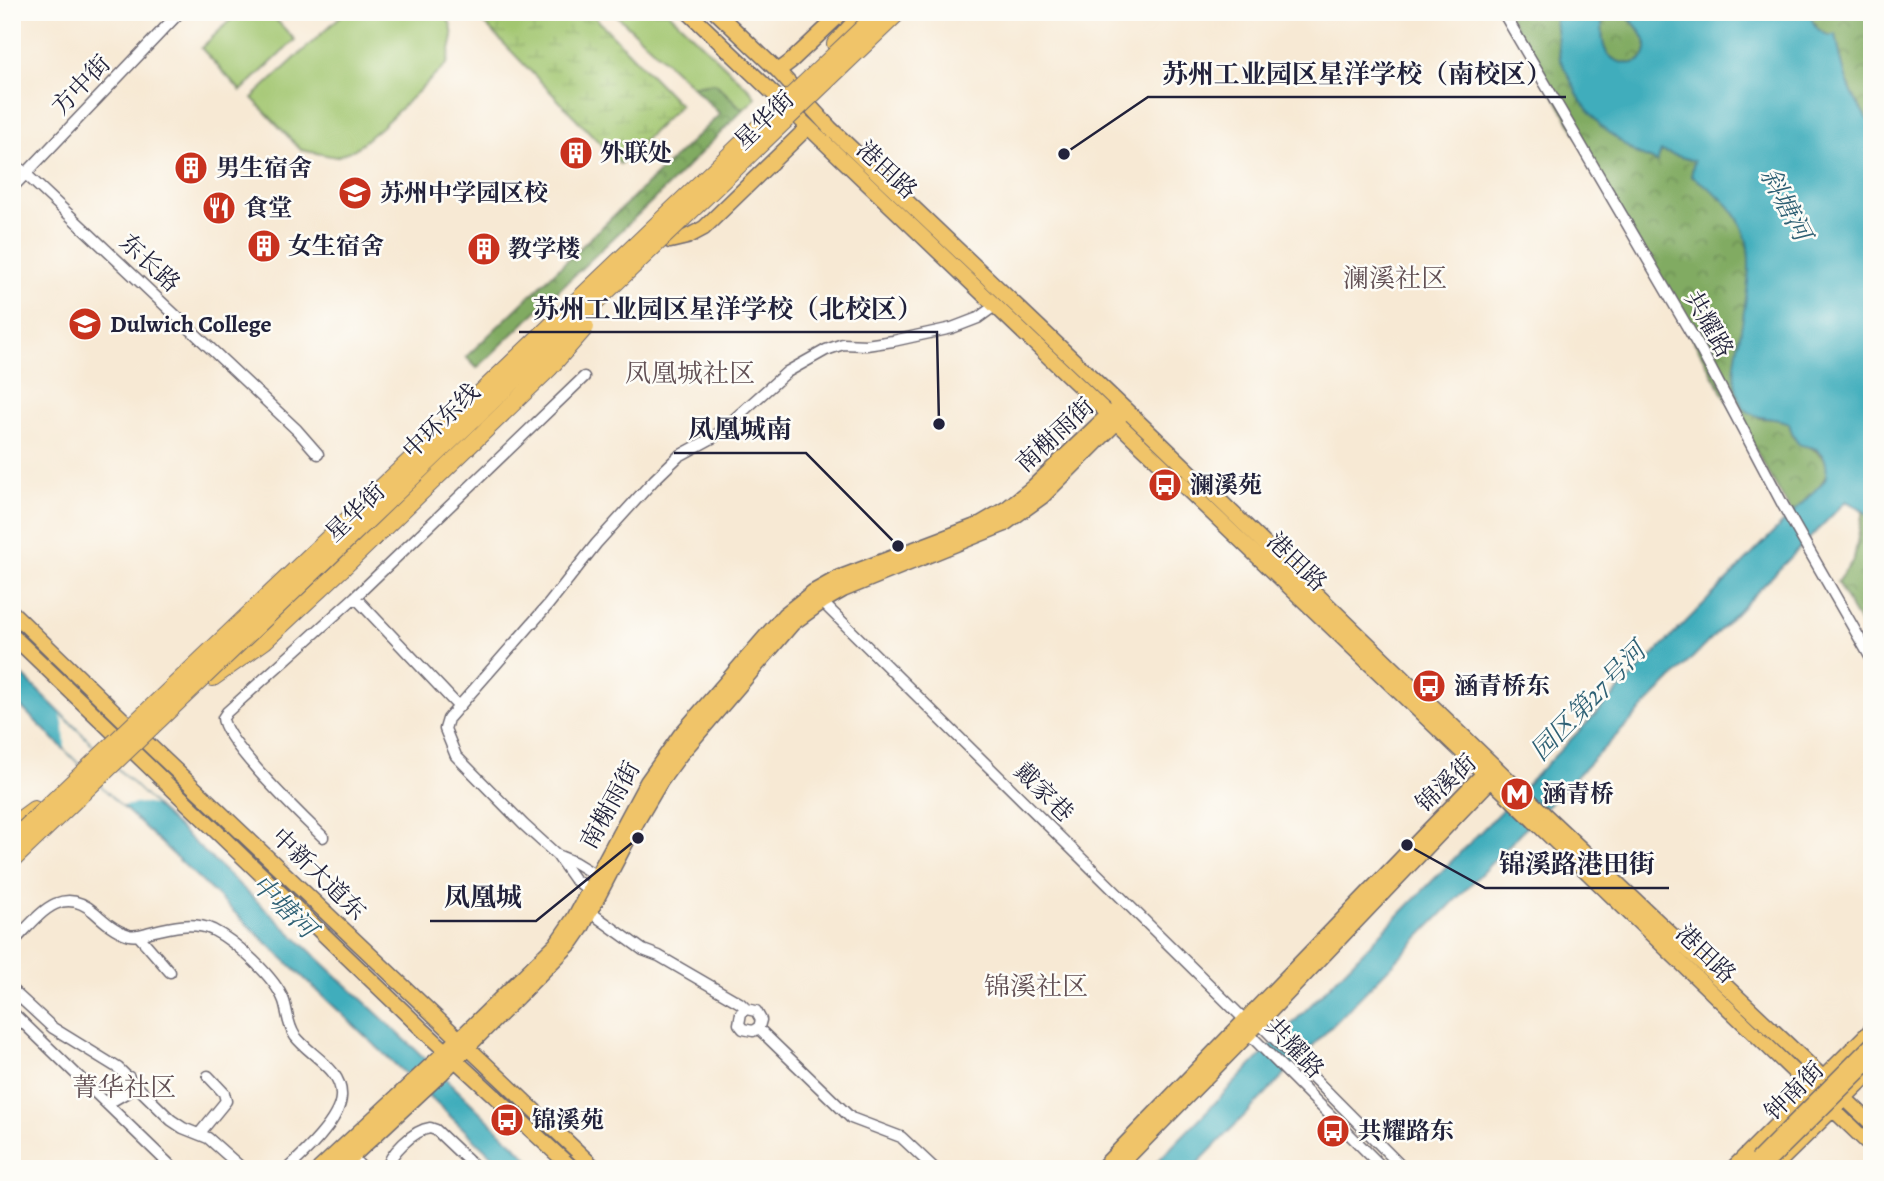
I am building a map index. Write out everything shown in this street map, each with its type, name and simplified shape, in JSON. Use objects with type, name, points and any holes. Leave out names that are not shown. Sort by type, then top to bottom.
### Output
[{"type":"highway","points":[[835,44],[867,12]]},
{"type":"highway","name":"中环东线","points":[[12,840],[879,12]]},
{"type":"highway","name":"中环东线","points":[[12,861],[644,259],[899,12]]},
{"type":"highway","points":[[851,58],[911,12]]},
{"type":"highway","points":[[213,678],[265,641],[550,368],[644,259]]},
{"type":"highway","points":[[12,828],[34,809]]},
{"type":"main road","name":"港田路","points":[[688,12],[996,305],[1117,414]]},
{"type":"main road","name":"港田路","points":[[716,12],[778,71],[1117,414],[1490,773],[1512,791],[1872,1147]]},
{"type":"main road","points":[[778,71],[843,12]]},
{"type":"main road","name":"星华街","points":[[12,870],[670,241],[687,237],[704,228],[803,122],[810,106],[911,12]]},
{"type":"main road","name":"星华街","points":[[34,809],[835,44]]},
{"type":"main road","name":"南榭雨街","points":[[463,1043],[559,957],[581,929],[644,810],[680,755],[775,642],[817,597],[838,578],[978,525],[1007,508],[1117,414]]},
{"type":"main road","name":"南榭雨街","points":[[339,1169],[556,944],[597,876],[647,782],[681,734],[783,615],[817,597]]},
{"type":"main road","name":"中新大道东","points":[[12,612],[596,1169]]},
{"type":"main road","name":"中新大道东","points":[[12,635],[573,1169]]},
{"type":"main road","name":"锦溪街","points":[[1116,1169],[1490,773]]},
{"type":"main road","name":"港田路","points":[[1538,817],[1872,1124]]},
{"type":"main road","name":"锦溪街","points":[[1101,1169],[1251,1026]]},
{"type":"main road","points":[[1732,1169],[1872,1029]]},
{"type":"main road","name":"钟南街","points":[[1760,1166],[1872,1044]]},
{"type":"main road","name":"钟南街","points":[[1760,1166],[1872,1059]]},
{"type":"main road","points":[[1760,1166],[1833,1109],[1872,1071]]},
{"type":"main road","name":"南榭雨街","points":[[319,1169],[419,1086]]},
{"type":"street","name":"方中街","points":[[12,188],[180,12]]},
{"type":"street","name":"共耀路","points":[[1503,12],[1702,352],[1783,505],[1872,660]]},
{"type":"street","name":"东长路","points":[[12,161],[297,430],[318,454]]},
{"type":"street","points":[[589,890],[567,871],[557,855],[456,756],[445,729],[448,719],[548,605],[596,544],[654,480],[679,456],[714,437],[787,372],[826,350],[843,344],[866,345],[953,328],[978,318],[996,305]]},
{"type":"street","points":[[323,838],[261,773],[227,732],[223,719],[227,712],[355,597],[584,377]]},
{"type":"street","points":[[355,597],[459,707]]},
{"type":"street","name":"戴家巷","points":[[817,597],[1251,1026]]},
{"type":"street","points":[[557,855],[575,862],[597,876]]},
{"type":"street","points":[[12,943],[51,906],[68,900],[87,906],[113,928],[131,935],[192,925],[223,936],[274,984],[285,1003],[290,1029],[337,1078],[341,1097],[338,1108],[314,1143],[288,1169]]},
{"type":"street","points":[[590,912],[643,950],[740,1003],[746,1009],[759,1013],[761,1020],[758,1028],[750,1031],[741,1027],[739,1017],[746,1009]]},
{"type":"street","points":[[138,935],[170,972]]},
{"type":"street","points":[[12,990],[53,1028],[106,1060],[132,1081],[171,1120],[218,1145],[243,1169]]},
{"type":"street","points":[[12,1012],[174,1169]]},
{"type":"street","name":"共耀路","points":[[1251,1026],[1275,1039],[1404,1169]]},
{"type":"street","name":"共耀路","points":[[1251,1026],[1264,1049],[1384,1169]]},
{"type":"street","points":[[758,1028],[851,1118],[901,1137],[935,1169]]},
{"type":"street","points":[[199,1134],[226,1101],[224,1093],[208,1076]]},
{"type":"street","points":[[107,1104],[120,1097],[132,1081]]},
{"type":"street","points":[[387,1169],[388,1160],[416,1133],[430,1128],[436,1130],[477,1169]]},
{"type":"street","points":[[352,1157],[363,1169]]},
{"type":"green space","points":[[239,12],[269,12],[295,40],[241,91],[201,48]]},
{"type":"green space","points":[[345,12],[444,12],[451,25],[453,37],[447,64],[355,149],[336,157],[301,150],[252,98]]},
{"type":"green space","points":[[495,12],[590,12],[680,105],[620,164],[484,23]]},
{"type":"green space","points":[[613,12],[668,12],[751,91],[755,97],[753,101],[743,110],[715,83],[692,86]]},
{"type":"green space","points":[[1507,12],[1554,12],[1560,59],[1635,153],[1657,162],[1661,151],[1695,161],[1691,176],[1719,195],[1738,218],[1748,240],[1759,418],[1780,419],[1789,423],[1793,437],[1822,456],[1827,465],[1827,473],[1822,482],[1792,514]]},
{"type":"green space","points":[[1600,12],[1624,12],[1645,40],[1645,53],[1642,58],[1637,62],[1623,63],[1610,57],[1602,37]]},
{"type":"green space","points":[[1811,12],[1872,12],[1872,125],[1848,82],[1836,35],[1818,30]]},
{"type":"green space","points":[[715,83],[743,110],[671,183],[477,368],[466,357],[720,114],[692,86]]},
{"type":"green space","points":[[1863,510],[1872,519],[1872,646],[1837,582],[1854,559]]},
{"type":"water","name":"斜塘河","points":[[1554,12],[1600,12],[1606,51],[1610,57],[1623,63],[1637,62],[1645,53],[1646,45],[1640,31],[1624,12],[1811,12],[1812,21],[1819,30],[1829,36],[1836,34],[1848,82],[1857,103],[1872,125],[1872,519],[1863,510],[1846,501],[1192,1169],[1150,1169],[1825,480],[1826,463],[1820,452],[1799,444],[1789,423],[1749,412],[1738,396],[1735,365],[1749,264],[1742,226],[1715,192],[1691,176],[1694,161],[1661,151],[1657,162],[1635,153],[1601,126],[1581,101],[1560,59]]},
{"type":"water","points":[[12,665],[154,805],[539,1169],[506,1169],[122,806],[12,698]]},
{"type":"pier","points":[[61,715],[154,805],[142,803],[122,806],[65,749]]},
{"type":"place","name":"外联处","points":[[576,153]]},
{"type":"place","name":"苏州工业园区星洋学校（南校区）","points":[[1064,154]]},
{"type":"place","name":"男生宿舍","points":[[191,168]]},
{"type":"place","name":"苏州中学园区校","points":[[355,193]]},
{"type":"place","name":"食堂","points":[[219,208]]},
{"type":"place","name":"女生宿舍","points":[[264,246]]},
{"type":"place","name":"教学楼","points":[[484,249]]},
{"type":"place","name":"Dulwich College","points":[[85,324]]},
{"type":"place","name":"苏州工业园区星洋学校（北校区）","points":[[939,424]]},
{"type":"place","name":"澜溪苑","points":[[1165,485]]},
{"type":"place","name":"凤凰城南","points":[[898,546]]},
{"type":"place","name":"涵青桥东","points":[[1429,686]]},
{"type":"place","name":"涵青桥","points":[[1517,794]]},
{"type":"place","name":"凤凰城","points":[[638,838]]},
{"type":"place","name":"锦溪路港田街","points":[[1407,845]]},
{"type":"place","name":"锦溪苑","points":[[507,1120]]},
{"type":"place","name":"共耀路东","points":[[1333,1131]]},
{"type":"district","name":"澜溪社区","points":[[1395,278]]},
{"type":"district","name":"凤凰城社区","points":[[690,373]]},
{"type":"district","name":"锦溪社区","points":[[1036,986]]},
{"type":"district","name":"菁华社区","points":[[124,1087]]},
{"type":"water label","name":"园区第27号河","points":[[1588,701]]},
{"type":"water label","name":"中塘河","points":[[284,906]]}]
